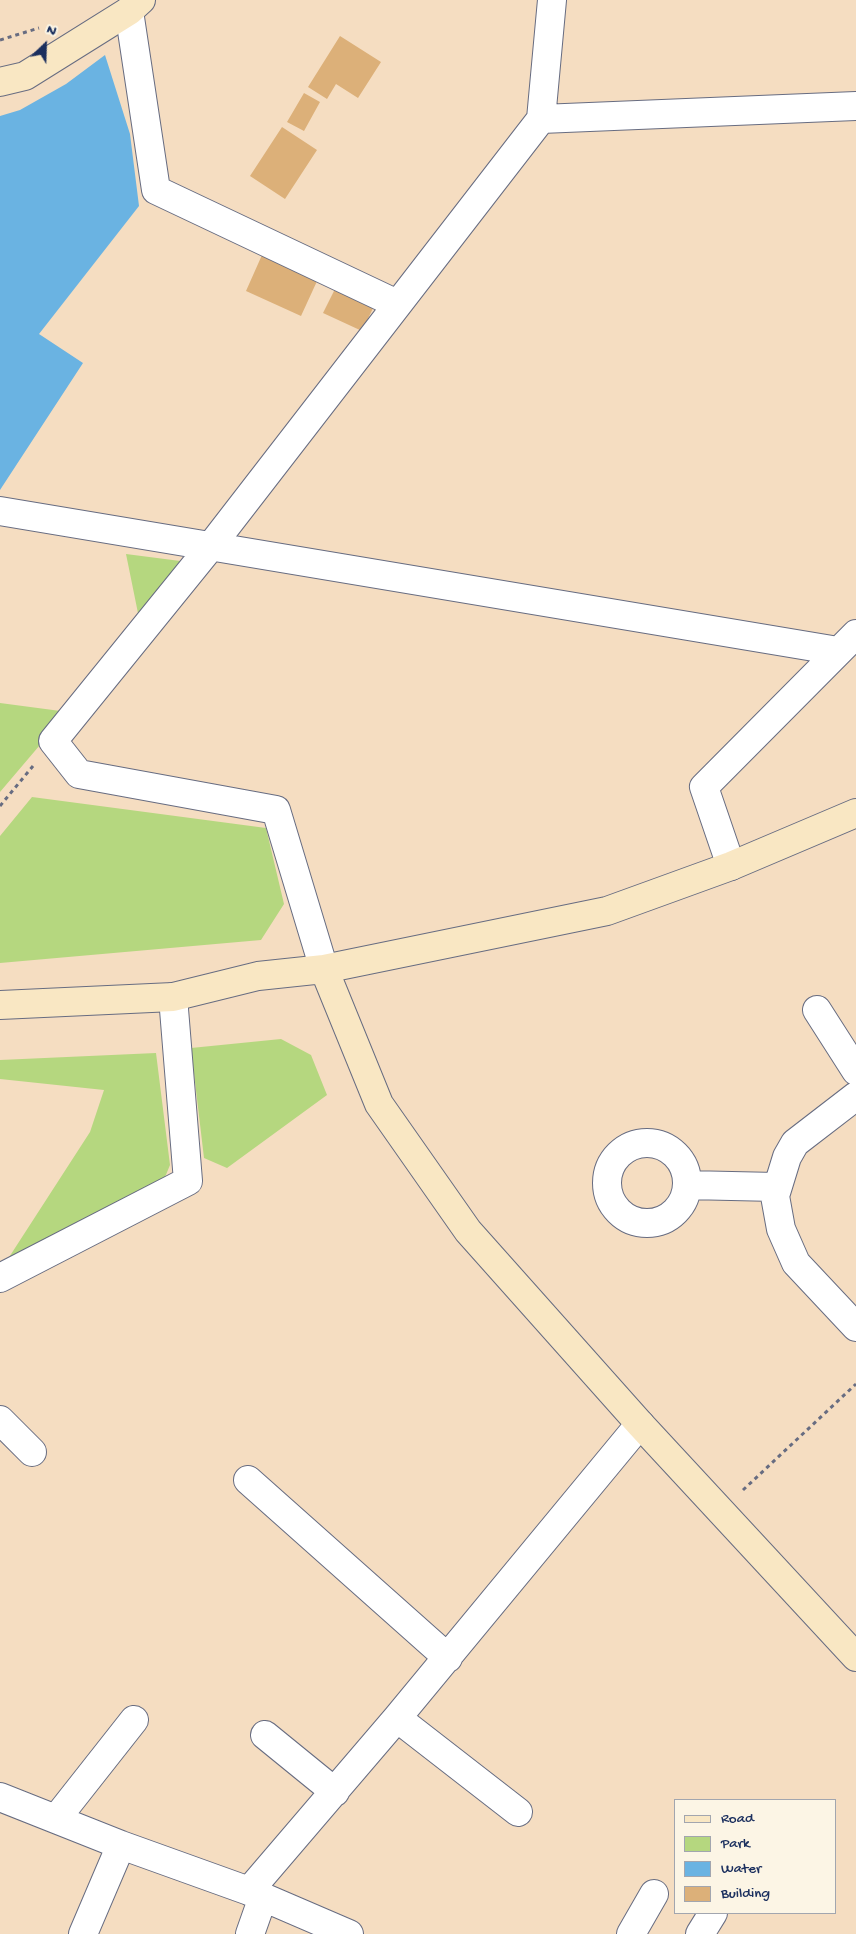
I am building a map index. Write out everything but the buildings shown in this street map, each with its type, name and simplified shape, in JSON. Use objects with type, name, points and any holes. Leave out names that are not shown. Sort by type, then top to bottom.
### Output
[{"type":"street","points":[[552,0],[541,119],[211,546],[54,741],[79,774],[276,810],[324,969],[379,1104],[468,1231],[640,1424],[856,1657]]},
{"type":"street","points":[[0,82],[25,76],[135,5],[156,190],[397,304]]},
{"type":"street","points":[[541,119],[856,106]]},
{"type":"street","points":[[0,512],[211,546],[847,642]]},
{"type":"street","points":[[731,866],[704,787],[847,642]]},
{"type":"street","points":[[0,1004],[173,997],[258,976],[324,969],[607,911],[731,866],[856,813]]},
{"type":"street","points":[[0,1278],[188,1181],[173,997]]},
{"type":"street","points":[[817,1010],[856,1071]]},
{"type":"street","points":[[856,1096],[795,1143],[787,1157],[776,1187],[775,1196],[781,1230],[796,1264],[856,1326]]},
{"type":"street","points":[[687,1184],[776,1187]]},
{"type":"street","points":[[0,1420],[32,1452]]},
{"type":"street","points":[[250,1934],[256,1894],[335,1792],[640,1424]]},
{"type":"street","points":[[248,1480],[448,1658]]},
{"type":"street","points":[[397,1718],[518,1812]]},
{"type":"street","points":[[56,1819],[134,1720]]},
{"type":"street","points":[[265,1735],[335,1792]]},
{"type":"street","points":[[0,1797],[121,1845],[256,1894],[349,1934]]},
{"type":"street","points":[[83,1934],[121,1845]]},
{"type":"street","points":[[631,1934],[654,1894]]},
{"type":"street","points":[[700,1934],[712,1914]]},
{"type":"path","points":[[0,806],[54,741]]},
{"type":"path","points":[[721,1510],[856,1384]]},
{"type":"green space","points":[[126,554],[188,562],[140,623]]},
{"type":"green space","points":[[0,703],[68,712],[0,792]]},
{"type":"green space","points":[[32,797],[266,828],[284,904],[261,940],[0,963],[0,836]]},
{"type":"green space","points":[[281,1039],[311,1055],[327,1095],[227,1168],[204,1158],[191,1048]]},
{"type":"green space","points":[[156,1053],[170,1165],[163,1182],[4,1265],[90,1132],[104,1090],[0,1079],[0,1060]]},
{"type":"water","points":[[105,55],[130,134],[139,206],[39,334],[83,363],[0,490],[0,116],[20,110],[66,84]]}]
